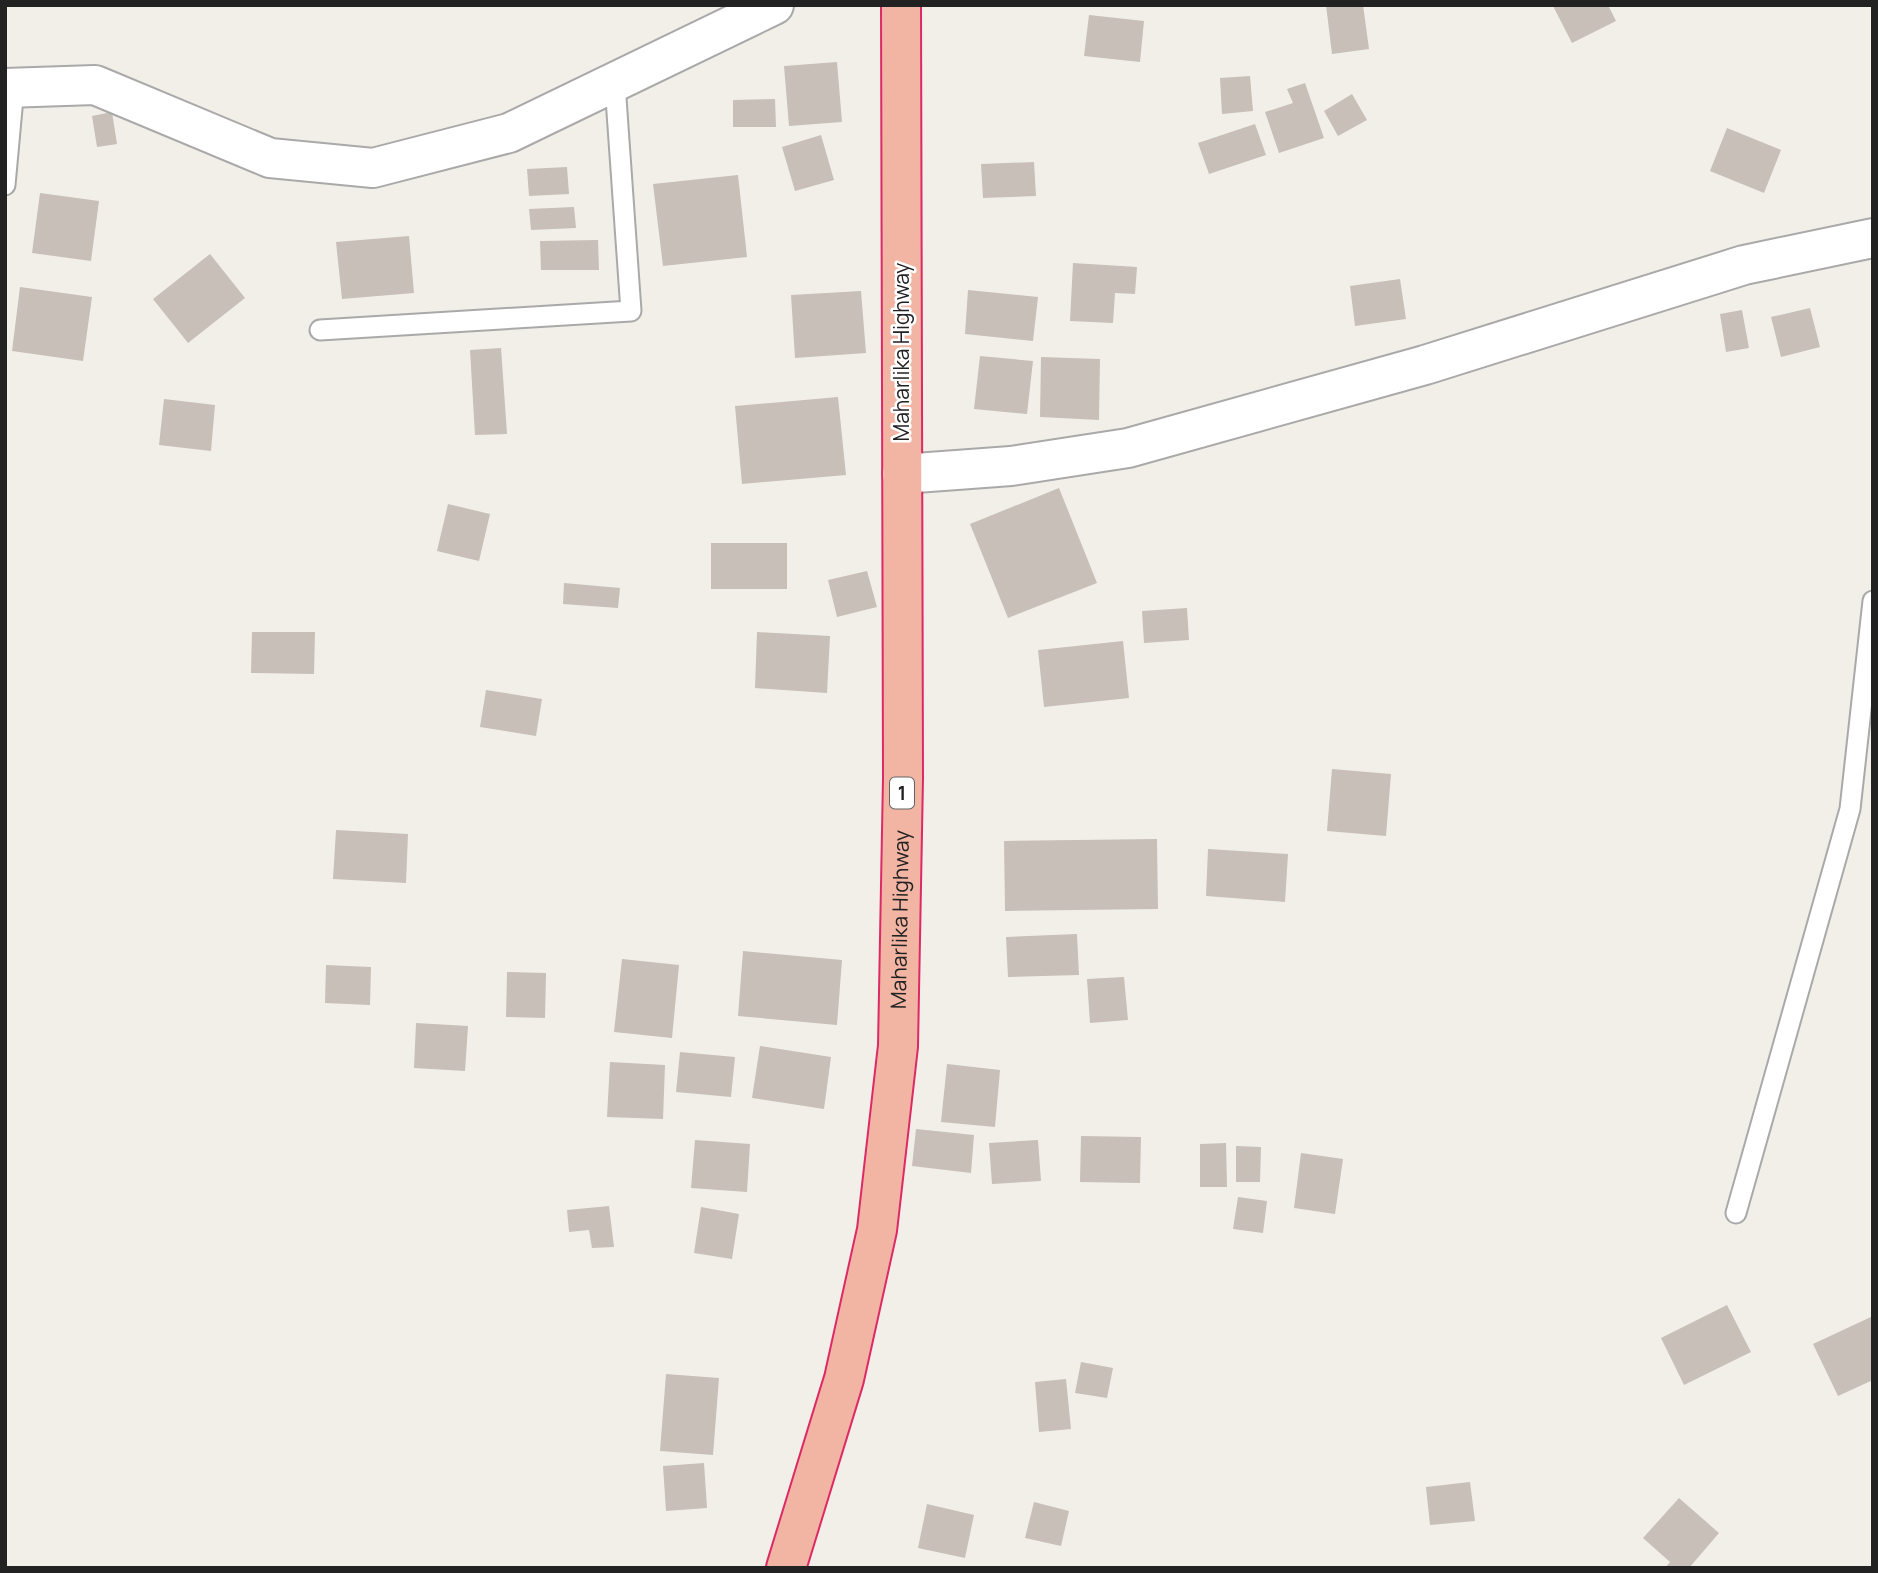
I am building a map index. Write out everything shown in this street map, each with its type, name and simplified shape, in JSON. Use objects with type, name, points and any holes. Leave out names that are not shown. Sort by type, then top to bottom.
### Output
[{"type":"highway","name":"Maharlika Highway","points":[[786,1568],[844,1379],[877,1230],[898,1046],[903,778],[901,5]]},
{"type":"street","points":[[10,88],[95,85],[271,158],[373,169],[509,133],[774,5]]},
{"type":"street","points":[[902,474],[1011,466],[1128,448],[1425,365],[1744,265],[1873,238]]},
{"type":"lane","points":[[320,330],[631,311],[615,84]]},
{"type":"lane","points":[[5,185],[10,88]]},
{"type":"lane","points":[[1736,1213],[1850,809],[1873,601]]},
{"type":"building","points":[[1326,5],[1363,5],[1369,49],[1332,54]]},
{"type":"building","points":[[1608,5],[1616,21],[1572,43],[1553,6]]},
{"type":"building","points":[[1089,15],[1144,21],[1140,62],[1084,56]]},
{"type":"building","points":[[837,62],[842,122],[789,126],[784,66]]},
{"type":"building","points":[[1250,76],[1253,111],[1222,114],[1220,78]]},
{"type":"building","points":[[1305,83],[1324,138],[1279,153],[1265,112],[1293,103],[1287,89]]},
{"type":"building","points":[[1352,94],[1367,120],[1338,136],[1324,111]]},
{"type":"building","points":[[775,99],[776,127],[733,127],[733,100]]},
{"type":"building","points":[[112,112],[117,144],[97,147],[92,116]]},
{"type":"building","points":[[1255,124],[1266,155],[1209,174],[1198,143]]},
{"type":"building","points":[[1727,128],[1781,150],[1764,193],[1710,171]]},
{"type":"building","points":[[821,135],[834,180],[795,191],[782,147]]},
{"type":"building","points":[[1034,162],[1036,196],[983,198],[981,164]]},
{"type":"building","points":[[567,167],[569,194],[529,196],[527,169]]},
{"type":"building","points":[[738,175],[747,257],[663,266],[653,184]]},
{"type":"building","points":[[40,193],[99,201],[91,261],[32,253]]},
{"type":"building","points":[[574,207],[576,228],[531,230],[529,209]]},
{"type":"building","points":[[409,236],[414,293],[342,299],[336,242]]},
{"type":"building","points":[[598,240],[599,270],[541,270],[540,241]]},
{"type":"building","points":[[210,254],[245,298],[188,343],[153,299]]},
{"type":"building","points":[[1073,263],[1137,267],[1135,294],[1115,293],[1113,323],[1070,321]]},
{"type":"building","points":[[1400,279],[1406,319],[1355,326],[1350,286]]},
{"type":"building","points":[[20,287],[92,297],[83,361],[12,351]]},
{"type":"building","points":[[968,290],[1038,297],[1033,341],[965,334]]},
{"type":"building","points":[[861,291],[866,353],[795,358],[791,295]]},
{"type":"building","points":[[1810,308],[1820,347],[1781,357],[1771,317]]},
{"type":"building","points":[[1742,310],[1749,348],[1726,352],[1720,314]]},
{"type":"building","points":[[501,348],[507,434],[475,435],[470,350]]},
{"type":"building","points":[[980,356],[1033,361],[1027,414],[974,409]]},
{"type":"building","points":[[1041,357],[1100,359],[1099,420],[1040,417]]},
{"type":"building","points":[[838,397],[846,475],[742,484],[735,406]]},
{"type":"building","points":[[164,399],[215,405],[211,451],[159,445]]},
{"type":"building","points":[[1059,488],[1097,583],[1008,618],[970,524]]},
{"type":"building","points":[[448,504],[490,514],[479,561],[437,551]]},
{"type":"building","points":[[711,543],[787,543],[787,589],[711,589]]},
{"type":"building","points":[[867,571],[877,607],[837,617],[828,580]]},
{"type":"building","points":[[564,583],[620,588],[618,608],[563,604]]},
{"type":"building","points":[[1187,608],[1189,640],[1144,643],[1142,611]]},
{"type":"building","points":[[252,632],[315,632],[314,674],[251,673]]},
{"type":"building","points":[[757,632],[830,636],[827,693],[755,688]]},
{"type":"building","points":[[1123,641],[1129,698],[1044,707],[1038,650]]},
{"type":"building","points":[[486,690],[542,699],[536,736],[480,727]]},
{"type":"building","points":[[1332,769],[1391,774],[1386,836],[1327,831]]},
{"type":"building","points":[[336,830],[408,834],[406,883],[333,879]]},
{"type":"building","points":[[1157,839],[1158,909],[1005,911],[1004,841]]},
{"type":"building","points":[[1208,849],[1288,854],[1285,902],[1206,896]]},
{"type":"building","points":[[1077,934],[1079,975],[1008,977],[1006,937]]},
{"type":"building","points":[[743,951],[842,960],[837,1025],[738,1016]]},
{"type":"building","points":[[622,959],[679,965],[672,1038],[614,1032]]},
{"type":"building","points":[[326,965],[371,967],[370,1005],[325,1003]]},
{"type":"building","points":[[507,972],[546,973],[545,1018],[506,1017]]},
{"type":"building","points":[[1124,977],[1128,1020],[1090,1023],[1087,979]]},
{"type":"building","points":[[416,1023],[468,1026],[465,1071],[414,1068]]},
{"type":"building","points":[[760,1046],[831,1057],[824,1109],[752,1098]]},
{"type":"building","points":[[680,1052],[735,1057],[731,1097],[676,1092]]},
{"type":"building","points":[[610,1062],[665,1065],[663,1119],[607,1117]]},
{"type":"building","points":[[947,1064],[1000,1070],[995,1127],[941,1122]]},
{"type":"building","points":[[916,1129],[974,1135],[971,1173],[912,1166]]},
{"type":"building","points":[[1081,1136],[1141,1137],[1140,1183],[1080,1182]]},
{"type":"building","points":[[695,1140],[750,1144],[747,1192],[691,1188]]},
{"type":"building","points":[[1038,1140],[1041,1181],[992,1184],[989,1143]]},
{"type":"building","points":[[1226,1143],[1227,1187],[1200,1187],[1200,1144]]},
{"type":"building","points":[[1236,1146],[1261,1147],[1260,1182],[1236,1182]]},
{"type":"building","points":[[1301,1153],[1343,1159],[1335,1214],[1294,1208]]},
{"type":"building","points":[[1238,1197],[1267,1201],[1263,1233],[1233,1229]]},
{"type":"building","points":[[609,1206],[614,1247],[592,1248],[589,1230],[569,1232],[567,1210]]},
{"type":"building","points":[[701,1207],[739,1214],[732,1259],[694,1253]]},
{"type":"building","points":[[1727,1305],[1751,1352],[1684,1385],[1661,1338]]},
{"type":"building","points":[[1873,1316],[1873,1380],[1838,1396],[1813,1344]]},
{"type":"building","points":[[1081,1362],[1113,1368],[1107,1398],[1075,1393]]},
{"type":"building","points":[[666,1374],[719,1378],[713,1455],[660,1451]]},
{"type":"building","points":[[1066,1379],[1071,1429],[1039,1432],[1035,1382]]},
{"type":"building","points":[[704,1463],[707,1508],[666,1511],[663,1466]]},
{"type":"building","points":[[1470,1482],[1475,1521],[1430,1525],[1426,1487]]},
{"type":"building","points":[[1679,1498],[1719,1533],[1689,1568],[1665,1568],[1670,1562],[1643,1538]]},
{"type":"building","points":[[1034,1502],[1069,1511],[1061,1546],[1025,1538]]},
{"type":"building","points":[[927,1504],[974,1515],[965,1558],[918,1548]]}]
